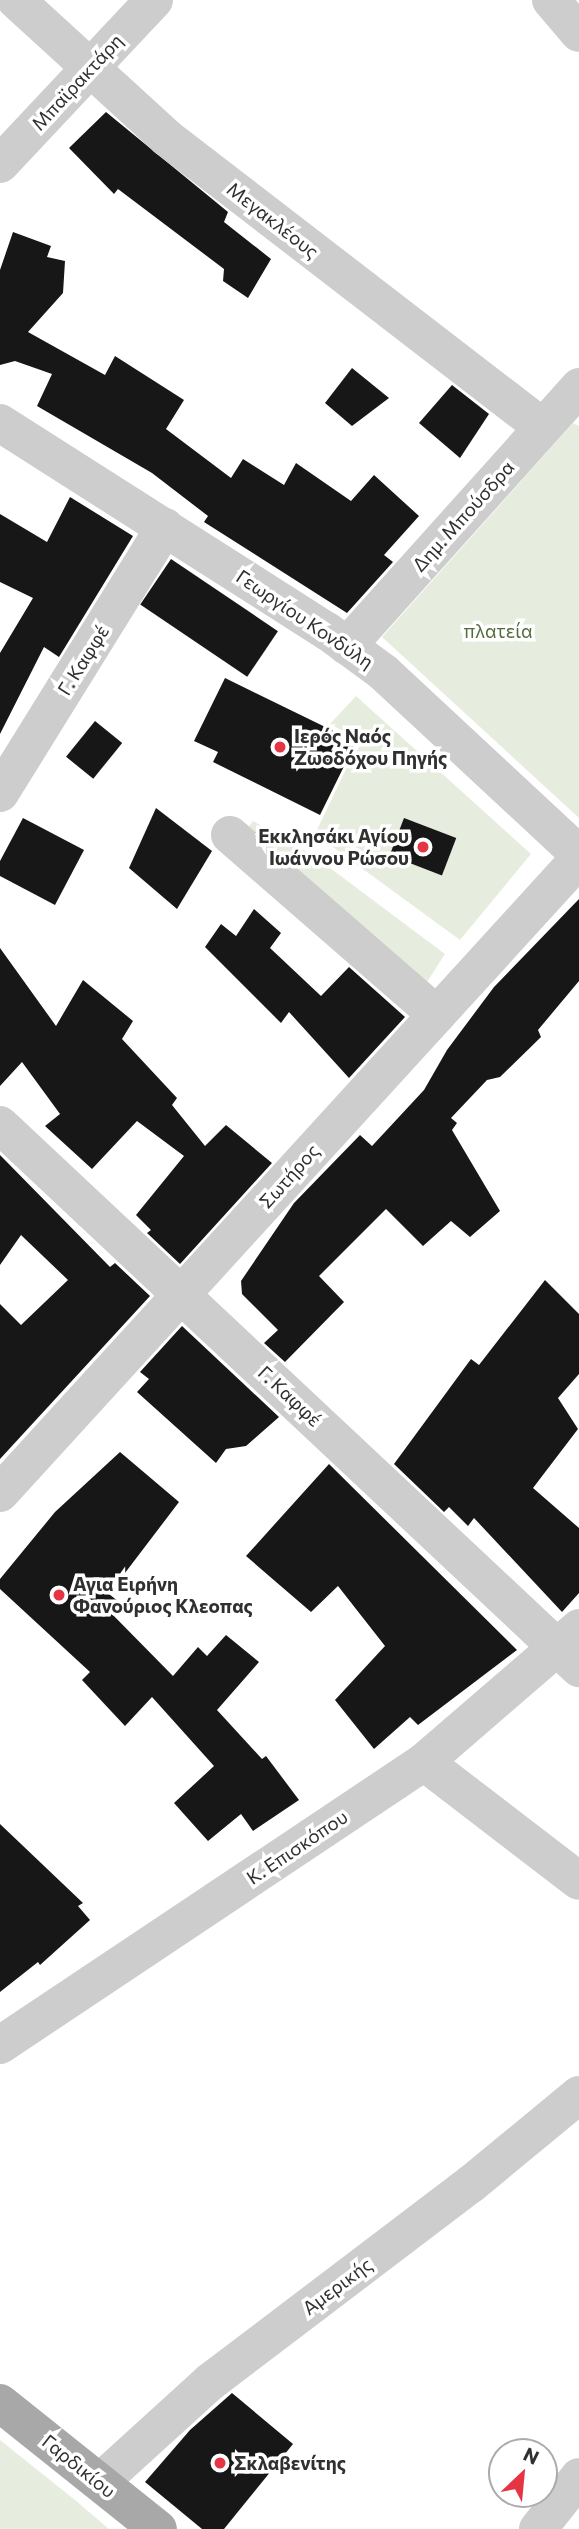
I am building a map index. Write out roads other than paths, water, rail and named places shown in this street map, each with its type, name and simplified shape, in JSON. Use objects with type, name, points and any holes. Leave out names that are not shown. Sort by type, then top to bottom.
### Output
[{"type":"main road","name":"Γαρδικίου","points":[[0,2403],[153,2528]]},
{"type":"street","name":"Μεγακλέους","points":[[16,0],[167,138],[542,426]]},
{"type":"street","name":"Μπαϊρακτάρη","points":[[0,164],[154,0]]},
{"type":"street","points":[[551,0],[579,33]]},
{"type":"street","name":"Δημ. Μπούσδρα","points":[[347,646],[542,426],[575,397]]},
{"type":"street","name":"Γεωργίου Κονδύλη","points":[[0,423],[347,646],[429,712],[579,857]]},
{"type":"street","name":"Γ. Καφφέ","points":[[0,793],[165,527]]},
{"type":"street","points":[[230,835],[437,1015]]},
{"type":"street","name":"Σωτήρος","points":[[0,1493],[579,857]]},
{"type":"street","name":"Γ. Καφφέ","points":[[0,1125],[572,1649]]},
{"type":"street","name":"Κ. Επισκόπου","points":[[0,2045],[424,1762],[572,1649]]},
{"type":"street","points":[[424,1762],[579,1881]]},
{"type":"street","name":"Αμερικής","points":[[100,2482],[210,2382],[471,2184],[579,2095]]},
{"type":"street","points":[[538,2529],[579,2477]]},
{"type":"place","name":"Ιερός Ναός Ζωοδόχου Πηγής","points":[[280,747]]},
{"type":"place","name":"Εκκλησάκι Αγίου Ιωάννου Ρώσου","points":[[423,847]]},
{"type":"place","name":"Αγια Ειρήνη Φανούριος Κλεοπας","points":[[59,1595]]},
{"type":"place","name":"Σκλαβενίτης","points":[[220,2463]]},
{"type":"park label","name":"πλατεία","points":[[498,631]]}]
